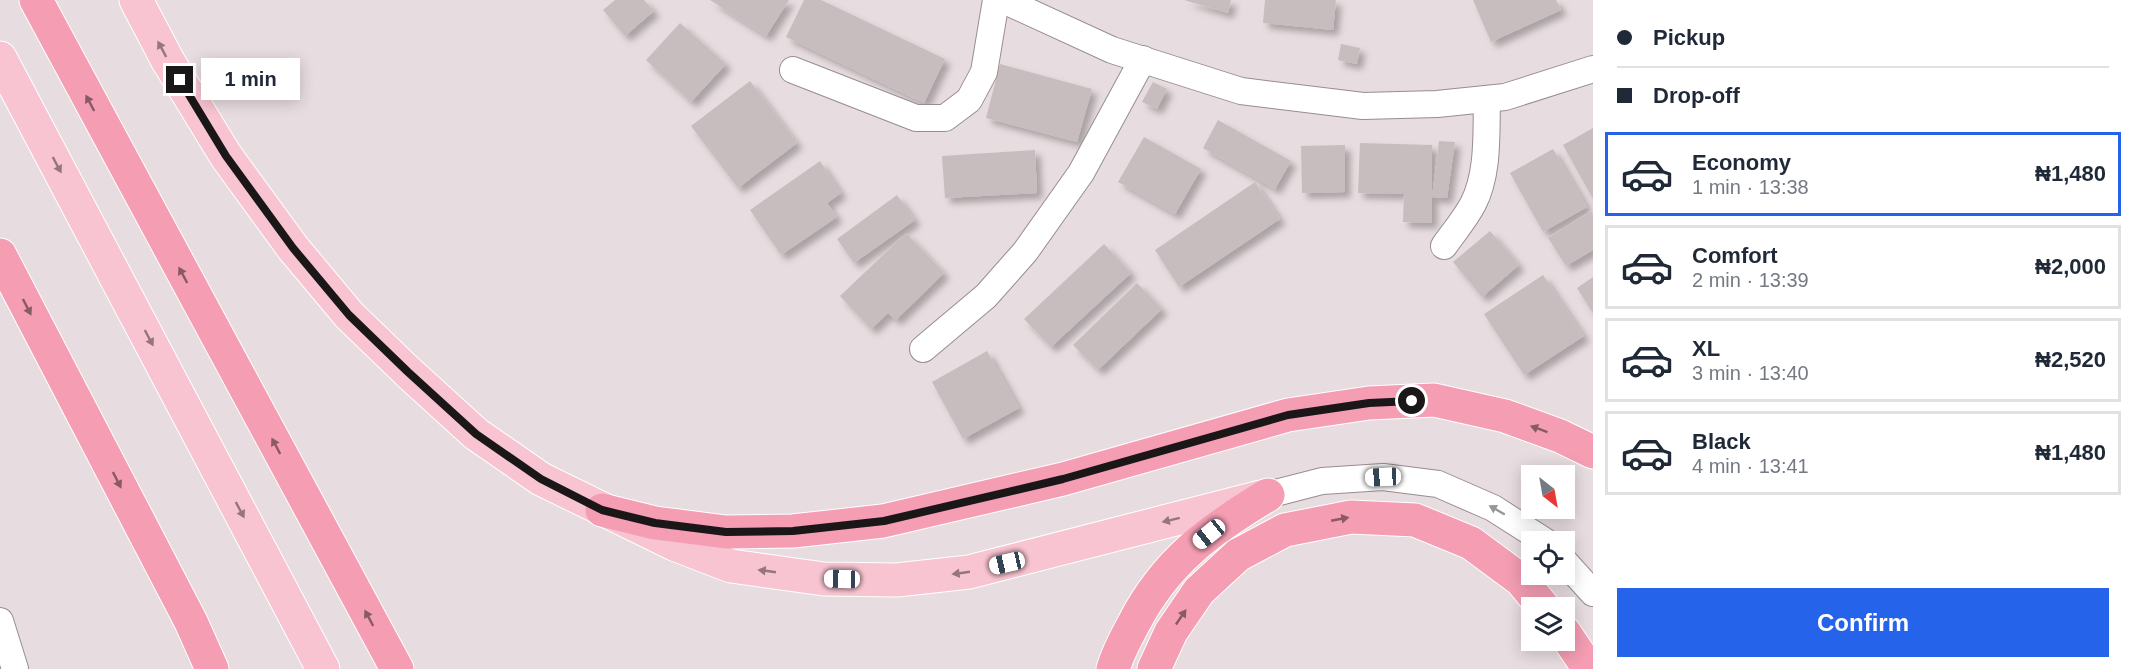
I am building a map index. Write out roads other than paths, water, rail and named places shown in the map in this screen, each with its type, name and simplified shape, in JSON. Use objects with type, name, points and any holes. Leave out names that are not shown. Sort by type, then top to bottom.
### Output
[{"type":"highway","points":[[36,0],[397,669]]},
{"type":"highway","points":[[0,255],[191,622],[212,669]]},
{"type":"highway","points":[[602,510],[655,523],[726,532],[793,531],[884,521],[1063,479],[1288,415],[1369,403],[1434,400],[1505,416],[1560,436],[1593,452]]},
{"type":"highway","points":[[1113,669],[1118,654],[1147,597],[1180,557],[1223,522],[1268,495]]},
{"type":"highway","points":[[1154,669],[1171,632],[1199,591],[1238,555],[1285,530],[1351,517],[1415,520],[1471,543],[1521,580],[1535,597]]},
{"type":"highway","points":[[1575,648],[1589,669]]},
{"type":"main road","points":[[136,0],[168,61],[226,156],[293,248],[349,315],[476,434],[541,479],[674,544],[731,566],[824,579],[897,580],[969,572],[1268,495]]},
{"type":"main road","points":[[0,58],[323,669]]},
{"type":"street","points":[[794,70],[916,118],[945,118],[969,100],[984,72],[996,0]]},
{"type":"street","points":[[1003,0],[1112,50],[1241,91],[1363,106],[1437,104],[1505,97],[1593,69]]},
{"type":"street","points":[[923,349],[986,296],[1025,252],[1082,173],[1143,59]]},
{"type":"street","points":[[1444,246],[1473,204],[1482,180],[1487,99]]},
{"type":"street","points":[[1268,495],[1322,481],[1383,477],[1438,484],[1493,508],[1529,531]]},
{"type":"street","points":[[1575,573],[1593,593]]},
{"type":"street","points":[[0,621],[15,669]]}]
